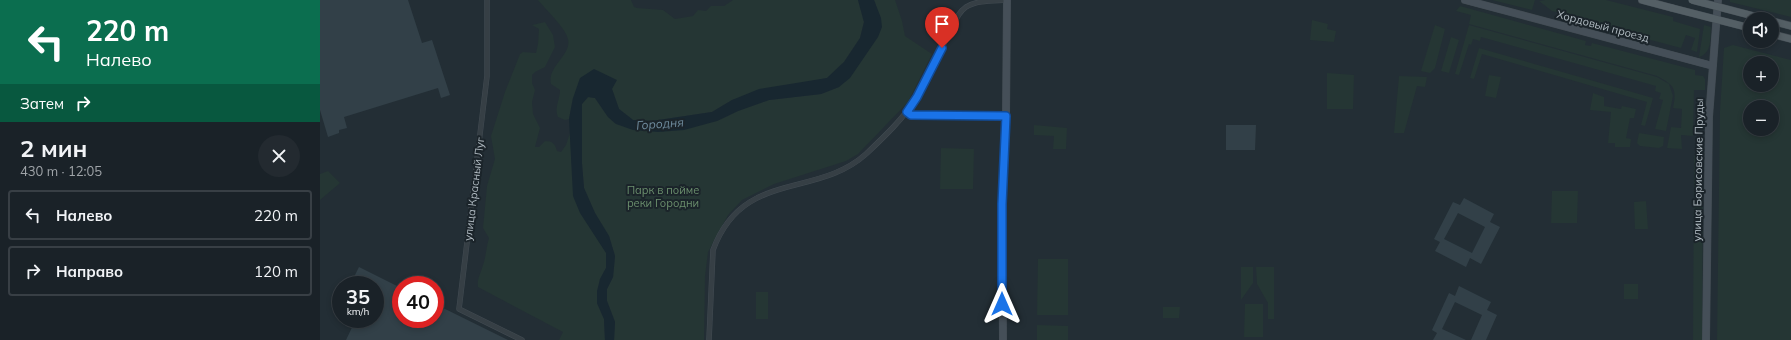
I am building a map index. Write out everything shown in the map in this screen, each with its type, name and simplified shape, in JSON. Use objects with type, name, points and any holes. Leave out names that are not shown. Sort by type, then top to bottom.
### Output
[{"type":"main road","points":[[1642,0],[1743,26]]},
{"type":"main road","points":[[1692,0],[1743,13]]},
{"type":"main road","points":[[1779,23],[1791,26]]},
{"type":"main road","points":[[1779,36],[1791,39]]},
{"type":"street","name":"улица Красный Луг","points":[[486,0],[487,76],[459,309],[522,340]]},
{"type":"street","points":[[709,340],[714,250],[719,237],[730,219],[746,205],[764,194],[846,168],[865,154],[907,112],[917,97],[955,21],[964,8],[978,1],[1007,0],[1006,116],[1002,204],[1003,340]]},
{"type":"street","name":"Хордовый проезд","points":[[1465,0],[1713,66]]},
{"type":"street","name":"улица Борисовские Пруды","points":[[1706,340],[1709,121],[1718,0]]},
{"type":"street","points":[[907,112],[911,115],[1006,116]]},
{"type":"green space","points":[[538,0],[631,0],[634,7],[663,10],[675,19],[693,16],[698,10],[706,11],[711,6],[724,6],[733,0],[858,0],[864,22],[860,38],[844,62],[827,78],[732,100],[712,112],[652,121],[633,120],[619,109],[612,89],[573,98],[569,119],[565,120],[558,117],[557,107],[560,90],[551,84],[551,78],[556,66],[566,50],[568,39],[563,29]]},
{"type":"green space","name":"Парк в пойме реки Городни","points":[[874,0],[895,0],[905,36],[932,54],[908,102],[858,154],[846,161],[774,184],[742,200],[728,215],[708,252],[705,276],[704,340],[614,340],[615,322],[607,301],[607,289],[613,277],[615,256],[609,236],[595,213],[584,188],[582,164],[582,104],[588,97],[595,98],[608,117],[616,124],[717,121],[738,111],[769,100],[821,94],[839,87],[876,5]]},
{"type":"green space","points":[[1492,0],[1535,0],[1532,10]]},
{"type":"green space","points":[[1606,0],[1673,17],[1673,21],[1700,29],[1697,52],[1691,50],[1695,38],[1686,35],[1681,48],[1602,27],[1580,19],[1579,17],[1552,11],[1539,1]]},
{"type":"green space","points":[[1730,0],[1791,0],[1791,17],[1779,14],[1779,12],[1771,12],[1730,2]]},
{"type":"green space","points":[[1460,6],[1586,41],[1585,45],[1591,46],[1592,43],[1695,70],[1695,75],[1703,76],[1705,79],[1705,90],[1694,90],[1693,136],[1681,135],[1682,149],[1667,148],[1671,127],[1681,128],[1682,109],[1673,108],[1675,96],[1673,88],[1663,79],[1657,76],[1469,24],[1471,15],[1456,11]]},
{"type":"green space","points":[[1312,20],[1328,24],[1327,29],[1336,31],[1334,42],[1310,40]]},
{"type":"green space","points":[[545,22],[553,35],[555,47],[545,67],[532,75],[532,83],[535,90],[532,102],[533,114],[540,128],[535,147],[539,147],[545,141],[548,141],[553,143],[557,151],[561,152],[566,145],[570,133],[572,163],[594,234],[606,252],[606,268],[600,279],[597,303],[604,319],[605,340],[559,340],[563,332],[478,287],[478,279],[489,238],[483,228],[487,186],[495,159],[491,136],[505,92],[520,54],[523,52],[536,53],[539,29],[532,25]]},
{"type":"green space","points":[[1435,25],[1445,29],[1435,68],[1430,73],[1421,71]]},
{"type":"green space","points":[[1469,25],[1657,77],[1669,84],[1673,96],[1666,131],[1655,129],[1663,100],[1659,99],[1661,93],[1655,91],[1656,86],[1481,37],[1480,41],[1473,39],[1471,45],[1469,44],[1459,75],[1455,74]]},
{"type":"green space","points":[[1704,25],[1711,27],[1710,45],[1706,52],[1699,57]]},
{"type":"green space","points":[[1451,37],[1459,40],[1449,73],[1441,71]]},
{"type":"green space","points":[[1733,45],[1776,56],[1743,56],[1743,92],[1779,92],[1779,57],[1791,60],[1791,340],[1717,340],[1720,111],[1724,48]]},
{"type":"green space","points":[[1479,48],[1653,98],[1645,126],[1641,125],[1647,102],[1482,54],[1474,79],[1470,78]]},
{"type":"green space","points":[[1327,73],[1354,75],[1353,109],[1327,109]]},
{"type":"green space","points":[[1489,75],[1501,77],[1496,98],[1485,96]]},
{"type":"green space","points":[[1399,76],[1427,77],[1425,87],[1417,86],[1404,133],[1394,133]]},
{"type":"green space","points":[[1593,93],[1604,97],[1604,106],[1621,109],[1622,106],[1636,109],[1634,118],[1630,118],[1626,138],[1631,139],[1630,147],[1615,147],[1615,143],[1608,143],[1611,112],[1590,110]]},
{"type":"green space","points":[[1034,125],[1067,128],[1066,149],[1053,149],[1054,136],[1034,135]]},
{"type":"green space","points":[[1639,133],[1664,137],[1663,146],[1659,148],[1640,146],[1637,143]]},
{"type":"green space","points":[[941,148],[974,149],[973,189],[940,189]]},
{"type":"green space","points":[[1694,156],[1703,156],[1702,340],[1693,340]]},
{"type":"green space","points":[[328,171],[340,183],[320,200],[320,174]]},
{"type":"green space","points":[[1552,191],[1578,191],[1577,223],[1551,223]]},
{"type":"green space","points":[[1646,201],[1648,229],[1635,229],[1634,202]]},
{"type":"green space","points":[[1038,259],[1068,259],[1068,315],[1037,315]]},
{"type":"green space","points":[[1241,267],[1253,267],[1253,283],[1241,300]]},
{"type":"green space","points":[[1256,267],[1274,267],[1274,319],[1268,319],[1268,303],[1257,284]]},
{"type":"green space","points":[[1624,284],[1638,284],[1638,299],[1624,299]]},
{"type":"green space","points":[[756,292],[768,292],[768,319],[756,319]]},
{"type":"green space","points":[[1245,304],[1263,304],[1263,337],[1244,337]]},
{"type":"green space","points":[[1163,307],[1180,307],[1179,318],[1163,318]]},
{"type":"green space","points":[[1037,325],[1068,326],[1068,340],[1037,340]]},
{"type":"water","name":"Городня","points":[[858,0],[874,0],[881,18],[882,27],[878,37],[850,78],[839,87],[821,94],[769,100],[738,111],[717,121],[684,130],[658,132],[633,130],[616,124],[608,117],[595,98],[588,97],[582,104],[582,164],[584,188],[595,213],[609,236],[615,256],[613,277],[607,289],[607,301],[615,322],[614,340],[605,340],[604,319],[597,303],[597,291],[600,279],[606,268],[606,253],[580,213],[573,196],[569,119],[573,98],[580,78],[594,69],[617,80],[612,89],[619,109],[633,120],[652,121],[712,112],[732,100],[759,89],[827,78],[844,62],[860,38],[864,22]]},
{"type":"building","points":[[320,0],[408,0],[422,43],[432,40],[450,95],[441,98],[438,88],[344,117],[347,128],[339,130],[339,133],[328,137],[320,110]]},
{"type":"building","points":[[1226,125],[1256,125],[1255,150],[1226,150]]},
{"type":"building","points":[[1464,198],[1494,214],[1490,222],[1500,227],[1481,264],[1470,258],[1466,267],[1435,251],[1440,242],[1434,239],[1453,202],[1460,205]],"holes":[[[1458,213],[1485,227],[1472,253],[1444,239]]]},
{"type":"building","points":[[359,267],[377,276],[354,276]]},
{"type":"building","points":[[384,280],[392,284],[392,328],[444,328],[444,308],[508,340],[346,340],[352,328],[384,328]]},
{"type":"building","points":[[1459,286],[1491,302],[1487,310],[1497,315],[1486,340],[1471,340],[1482,315],[1455,302],[1442,329],[1466,340],[1433,340],[1437,333],[1432,330],[1449,293],[1455,296]]},
{"type":"route","points":[[942,48],[927,79],[907,112],[911,115],[1006,116],[1002,204],[1002,304]]}]
